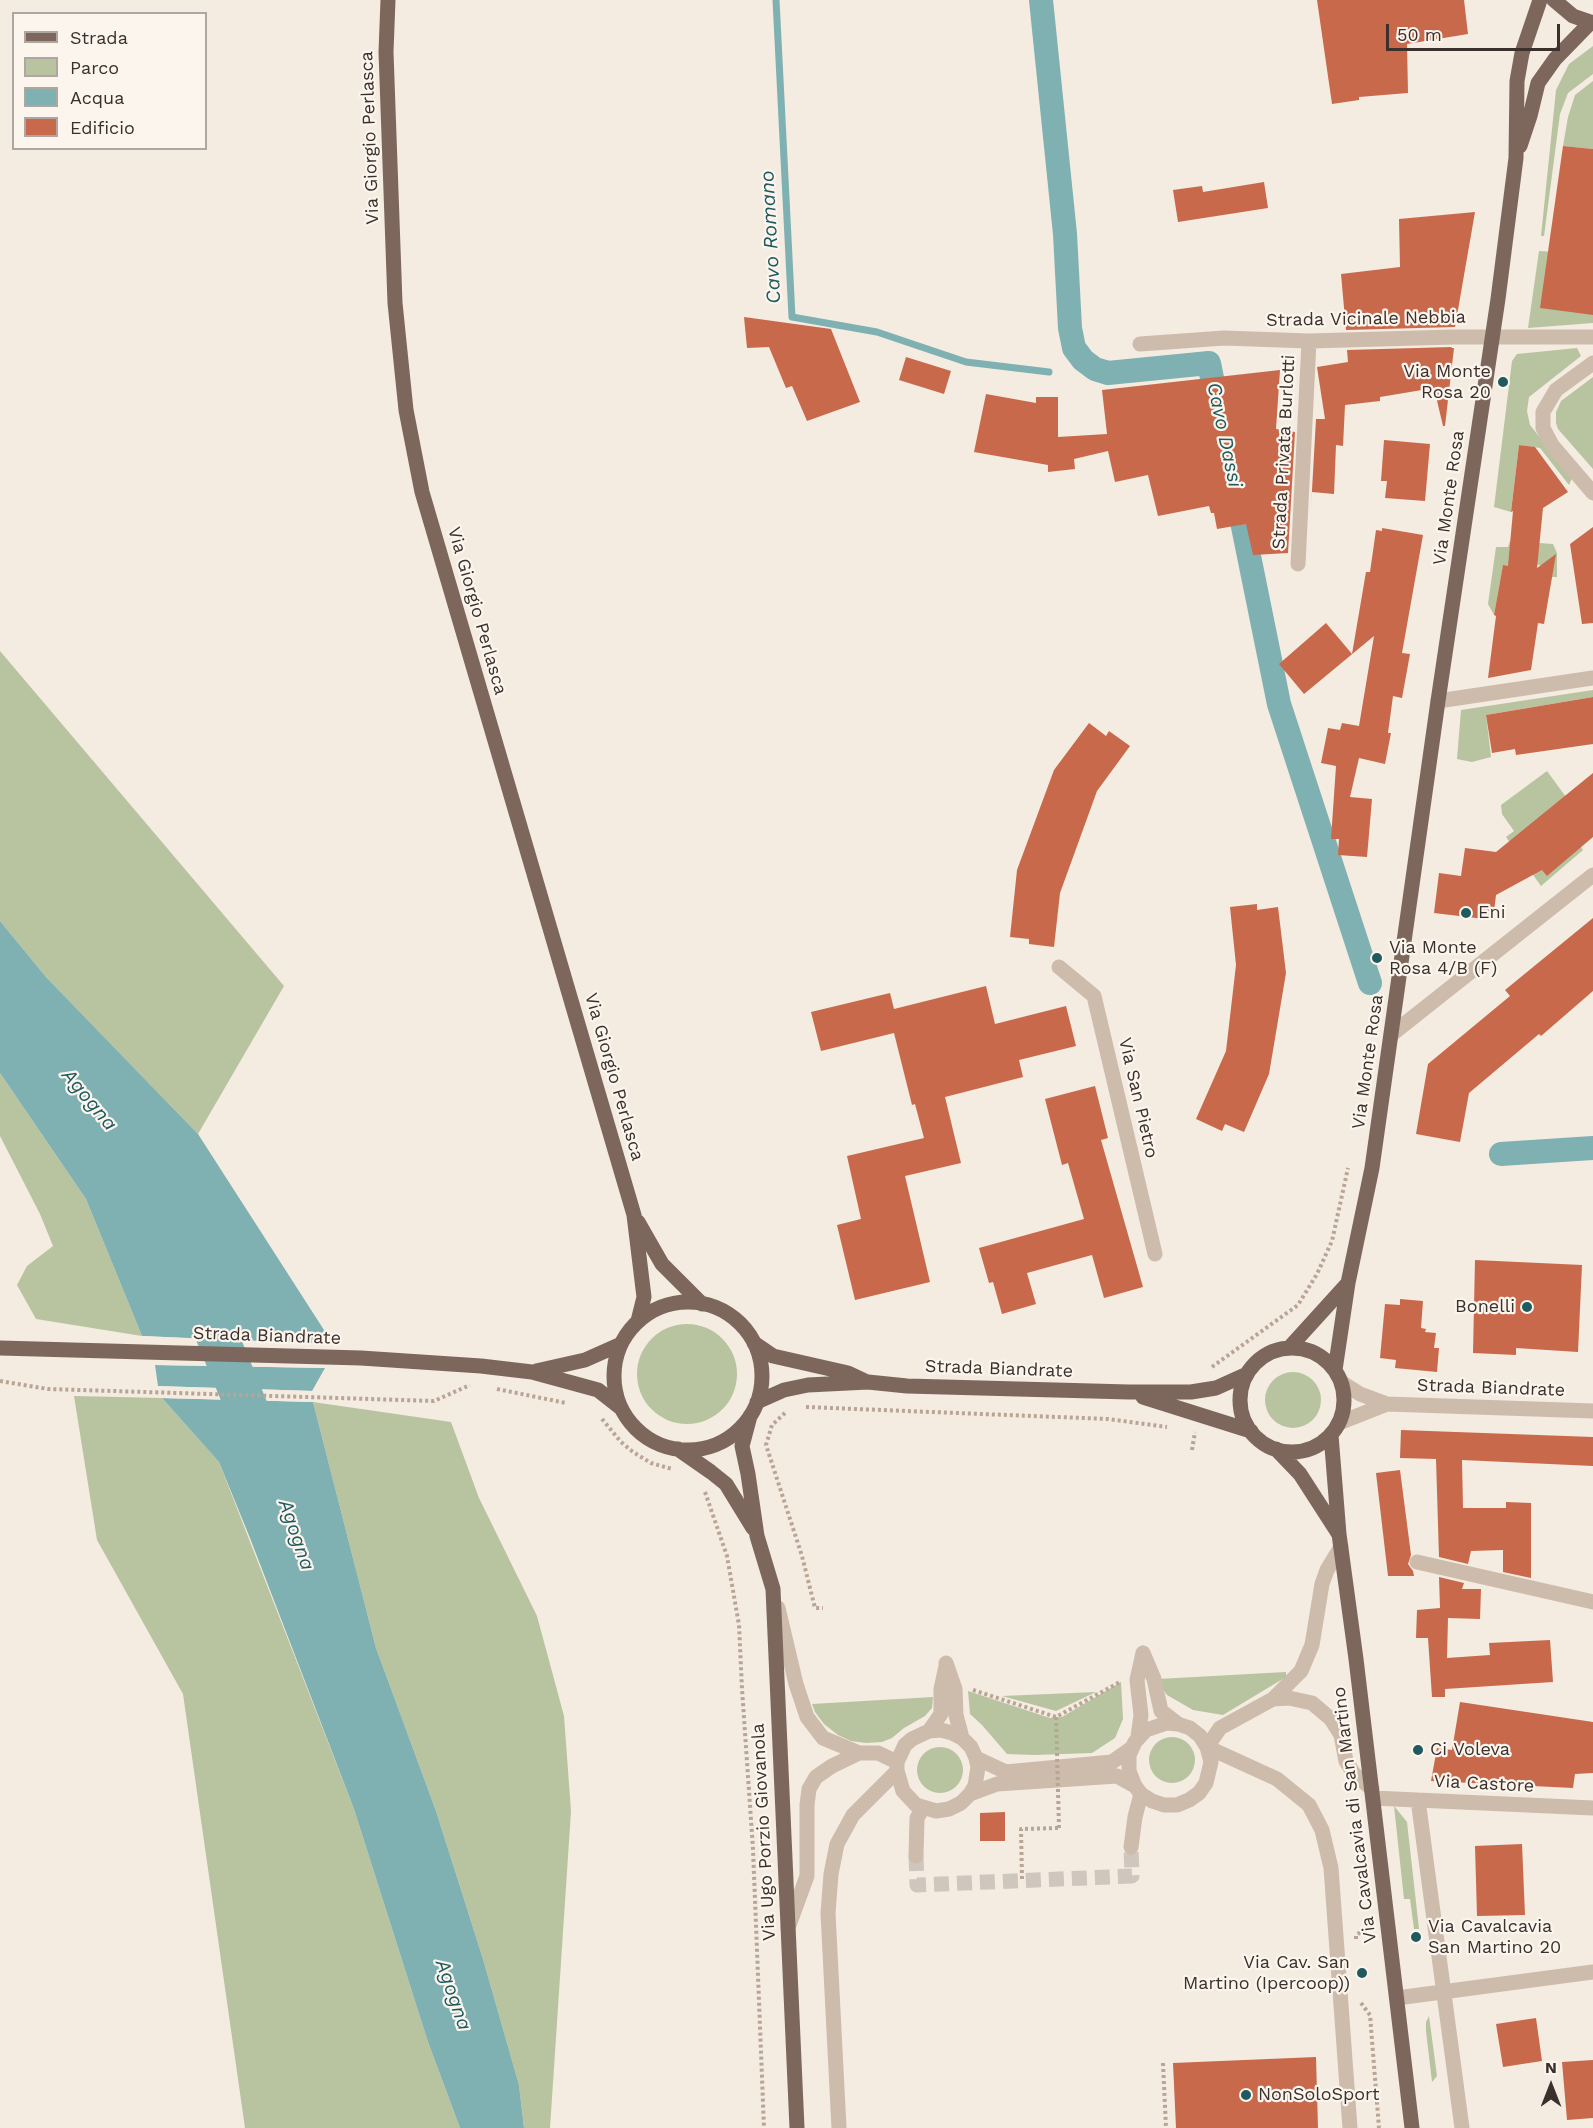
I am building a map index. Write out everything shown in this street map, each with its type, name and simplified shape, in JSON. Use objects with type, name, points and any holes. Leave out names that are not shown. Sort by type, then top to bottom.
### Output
[{"type":"main road","name":"Via Giorgio Perlasca","points":[[388,0],[386,52],[395,303],[406,410],[422,492],[634,1215],[644,1297],[638,1321]]},
{"type":"main road","name":"Via Monte Rosa","points":[[1338,1376],[1348,1284],[1372,1168],[1492,337],[1516,158],[1517,81],[1522,52],[1540,0]]},
{"type":"main road","points":[[1554,0],[1573,16],[1592,22]]},
{"type":"main road","name":"Via Monte Rosa","points":[[1516,158],[1538,83],[1555,59],[1592,22]]},
{"type":"main road","name":"Via Giorgio Perlasca","points":[[634,1215],[662,1264],[702,1304]]},
{"type":"main road","points":[[1289,1348],[1348,1284]]},
{"type":"main road","points":[[685,1302],[702,1304],[723,1311],[741,1324],[754,1343],[761,1362],[762,1382],[754,1409],[737,1431],[719,1443],[699,1449],[678,1449],[644,1436],[631,1423],[621,1408],[614,1387],[614,1365],[621,1344],[638,1321],[652,1311],[685,1302]]},
{"type":"main road","name":"Strada Biandrate","points":[[754,1343],[773,1356],[848,1373],[868,1382]]},
{"type":"main road","name":"Strada Biandrate","points":[[532,1372],[585,1360],[621,1344]]},
{"type":"main road","name":"Strada Biandrate","points":[[0,1347],[360,1358],[481,1366],[532,1372],[598,1390],[621,1408]]},
{"type":"main road","points":[[1289,1348],[1315,1353],[1326,1360],[1338,1376],[1344,1396],[1344,1410],[1335,1429],[1319,1444],[1305,1450],[1291,1452],[1276,1449],[1262,1442],[1251,1431],[1240,1403],[1247,1374],[1255,1364],[1276,1350],[1289,1348]]},
{"type":"main road","name":"Strada Biandrate","points":[[754,1409],[784,1390],[808,1385],[868,1382],[907,1386],[1191,1392],[1216,1388],[1247,1374]]},
{"type":"main road","name":"Strada Biandrate","points":[[1129,1392],[1251,1431]]},
{"type":"main road","name":"Via Ugo Porzio Giovanola","points":[[754,1409],[742,1446],[757,1536],[773,1589],[797,2128]]},
{"type":"main road","name":"Via Cavalcavia di San Martino","points":[[1335,1429],[1340,1540],[1412,2128]]},
{"type":"main road","name":"Via Ugo Porzio Giovanola","points":[[678,1449],[726,1484],[757,1536]]},
{"type":"main road","name":"Via Cavalcavia di San Martino","points":[[1276,1449],[1300,1474],[1340,1540]]},
{"type":"street","name":"Strada Vicinale Nebbia","points":[[1140,344],[1224,338],[1309,341],[1593,337]]},
{"type":"street","name":"Strada Privata Burlotti","points":[[1298,564],[1309,341]]},
{"type":"street","points":[[1593,363],[1556,390],[1543,412],[1543,428],[1552,445],[1593,493]]},
{"type":"street","points":[[1438,701],[1593,678]]},
{"type":"street","points":[[1392,1034],[1593,875]]},
{"type":"street","name":"Via San Pietro","points":[[1059,967],[1094,996],[1155,1254]]},
{"type":"street","name":"Strada Biandrate","points":[[1338,1376],[1360,1394],[1387,1404],[1593,1411]]},
{"type":"street","name":"Strada Biandrate","points":[[1335,1429],[1387,1404]]},
{"type":"street","points":[[1207,1747],[1220,1728],[1273,1699],[1301,1671],[1312,1645],[1322,1584],[1340,1540]]},
{"type":"street","points":[[1417,1562],[1593,1602]]},
{"type":"street","points":[[773,1589],[796,1684],[807,1717],[823,1738],[859,1753],[878,1753],[897,1767],[903,1791],[909,1800],[923,1808],[936,1811],[949,1809],[961,1803],[970,1794],[977,1776],[976,1758],[962,1738],[952,1733],[941,1730],[929,1731],[912,1739],[905,1745],[897,1767],[853,1815],[837,1844],[831,1874],[828,1913],[838,2128]]},
{"type":"street","points":[[970,1794],[997,1784],[1117,1776],[1138,1790],[1152,1801],[1164,1804],[1177,1804],[1199,1793],[1208,1776],[1211,1762],[1207,1747],[1200,1736],[1161,1711],[1154,1679],[1143,1653],[1137,1680],[1141,1714],[1128,1763],[1138,1790],[1131,1847]]},
{"type":"street","points":[[929,1731],[941,1714],[946,1663],[955,1689],[956,1714],[962,1738]]},
{"type":"street","points":[[1273,1699],[1289,1698],[1312,1702],[1330,1719],[1341,1735],[1346,1761],[1372,1794]]},
{"type":"street","points":[[976,1758],[1006,1772],[1112,1762],[1135,1743],[1146,1730],[1156,1725],[1167,1723],[1220,1728]]},
{"type":"street","points":[[1207,1747],[1277,1779],[1309,1805],[1322,1830],[1331,1868],[1350,2128]]},
{"type":"street","points":[[788,1928],[807,1876],[809,1790],[816,1778],[832,1766],[859,1753]]},
{"type":"street","name":"Via Castore","points":[[1372,1794],[1418,1800],[1593,1808]]},
{"type":"street","points":[[1418,1800],[1462,2128]]},
{"type":"street","points":[[916,1856],[917,1818],[923,1808]]},
{"type":"street","points":[[1397,1998],[1593,1972]]},
{"type":"path","points":[[1203,1373],[1298,1305],[1317,1274],[1332,1241],[1348,1168]]},
{"type":"path","points":[[0,1382],[48,1389],[434,1401],[473,1383]]},
{"type":"path","points":[[495,1389],[576,1405]]},
{"type":"path","points":[[801,1407],[1098,1419],[1174,1428]]},
{"type":"path","points":[[788,1411],[772,1425],[766,1445],[802,1556],[815,1608],[823,1608]]},
{"type":"path","points":[[599,1416],[621,1442],[633,1452],[651,1463],[679,1472]]},
{"type":"path","points":[[1189,1430],[1195,1431],[1192,1450]]},
{"type":"path","points":[[699,1485],[705,1492],[727,1556],[740,1625],[753,1849],[764,2128]]},
{"type":"path","points":[[966,1688],[1056,1717],[1124,1680]]},
{"type":"path","points":[[1023,1879],[1021,1829],[1059,1828],[1056,1717]]},
{"type":"path","points":[[1357,1946],[1356,1935],[1373,1924]]},
{"type":"path","points":[[1360,1992],[1361,2003],[1370,2015],[1379,2128]]},
{"type":"path","points":[[1163,2063],[1166,2128]]},
{"type":"green space","points":[[1593,46],[1593,74],[1568,93],[1560,114],[1544,236],[1541,236],[1556,90],[1569,64]]},
{"type":"green space","points":[[1593,81],[1593,149],[1563,146],[1575,95]]},
{"type":"green space","points":[[1539,251],[1593,254],[1593,323],[1528,328]]},
{"type":"green space","points":[[1577,348],[1581,356],[1529,397],[1527,411],[1530,425],[1572,478],[1569,485],[1540,448],[1519,445],[1511,512],[1494,507],[1512,361],[1517,354]]},
{"type":"green space","points":[[1593,377],[1593,469],[1558,429],[1556,412],[1561,401]]},
{"type":"green space","points":[[1510,541],[1553,544],[1557,553],[1557,577],[1545,577],[1546,566],[1516,561],[1515,567],[1503,566],[1494,615],[1488,604],[1496,547],[1508,547]]},
{"type":"green space","points":[[0,651],[284,986],[198,1134],[46,977],[0,921]]},
{"type":"green space","points":[[1593,690],[1593,697],[1486,715],[1491,757],[1472,762],[1457,759],[1461,710]]},
{"type":"green space","points":[[1547,771],[1566,797],[1583,850],[1541,886],[1506,837],[1514,831],[1502,814],[1501,805]]},
{"type":"green space","points":[[0,1073],[86,1199],[142,1336],[36,1319],[17,1285],[27,1266],[53,1246],[40,1214],[0,1136]]},
{"type":"green space","points":[[687,1324],[706,1328],[722,1339],[733,1355],[737,1374],[733,1393],[722,1409],[706,1420],[687,1424],[668,1420],[652,1409],[641,1393],[637,1374],[641,1355],[652,1339],[668,1328]]},
{"type":"green space","points":[[1287,1372],[1299,1372],[1313,1380],[1321,1394],[1319,1411],[1313,1420],[1299,1428],[1287,1428],[1270,1416],[1265,1406],[1265,1394],[1277,1377]]},
{"type":"green space","points":[[74,1396],[162,1398],[219,1462],[354,1809],[428,2042],[460,2128],[245,2128],[183,1694],[97,1540]]},
{"type":"green space","points":[[313,1402],[451,1422],[479,1498],[537,1616],[564,1716],[571,1811],[550,2128],[524,2128],[519,2085],[483,1959],[436,1811],[376,1648]]},
{"type":"green space","points":[[1286,1672],[1286,1677],[1223,1715],[1193,1710],[1167,1695],[1158,1679]]},
{"type":"green space","points":[[1121,1682],[1123,1719],[1115,1738],[1092,1753],[1007,1754],[970,1714],[968,1691],[1050,1718],[1062,1717]]},
{"type":"green space","points":[[1096,1692],[1056,1711],[1002,1696]]},
{"type":"green space","points":[[933,1697],[932,1708],[925,1716],[892,1738],[882,1742],[866,1743],[851,1741],[838,1735],[824,1724],[812,1704]]},
{"type":"green space","points":[[1172,1737],[1188,1744],[1195,1760],[1188,1776],[1172,1783],[1156,1776],[1149,1760],[1156,1744]]},
{"type":"green space","points":[[940,1747],[956,1754],[963,1770],[956,1786],[940,1793],[924,1786],[917,1770],[924,1754]]},
{"type":"green space","points":[[1394,1806],[1407,1822],[1419,1929],[1414,1929],[1410,1899],[1404,1899]]},
{"type":"green space","points":[[1429,2016],[1437,2076],[1432,2082],[1426,2031]]},
{"type":"water","points":[[0,921],[46,977],[198,1134],[333,1344],[142,1336],[86,1199],[0,1073]]},
{"type":"water","points":[[155,1365],[325,1368],[312,1391],[158,1386]]},
{"type":"water","points":[[162,1398],[313,1402],[376,1648],[436,1811],[483,1959],[519,2085],[524,2128],[460,2128],[428,2042],[354,1809],[219,1462]]},
{"type":"pier","points":[[142,1336],[336,1344],[333,1347],[143,1339]]},
{"type":"pier","points":[[153,1362],[325,1365],[328,1368],[155,1365]]},
{"type":"pier","points":[[155,1386],[315,1391],[311,1394],[158,1389]]},
{"type":"pier","points":[[162,1395],[313,1399],[316,1402],[159,1398]]},
{"type":"building","points":[[1317,0],[1464,0],[1468,34],[1407,44],[1408,93],[1359,97],[1359,100],[1332,104]]},
{"type":"building","points":[[1563,146],[1593,149],[1593,315],[1540,308]]},
{"type":"building","points":[[1264,182],[1268,208],[1178,222],[1173,190],[1202,186],[1203,192]]},
{"type":"building","points":[[1475,212],[1455,327],[1346,330],[1341,274],[1400,267],[1399,219]]},
{"type":"building","points":[[744,317],[831,329],[860,402],[807,421],[792,386],[786,388],[769,347],[747,348]]},
{"type":"building","points":[[1454,348],[1445,426],[1443,426],[1434,388],[1380,397],[1380,401],[1345,405],[1343,446],[1336,445],[1334,494],[1312,492],[1311,508],[1316,419],[1325,419],[1317,367],[1348,362],[1347,350]]},
{"type":"building","points":[[906,357],[951,371],[944,394],[899,380]]},
{"type":"building","points":[[1280,370],[1276,429],[1295,432],[1288,553],[1253,555],[1246,524],[1217,529],[1214,513],[1211,513],[1209,506],[1158,516],[1148,475],[1115,482],[1108,451],[1074,459],[1075,469],[1048,472],[1048,465],[974,452],[986,394],[1036,403],[1036,397],[1058,397],[1058,437],[1107,434],[1102,390]]},
{"type":"building","points":[[1384,440],[1430,444],[1425,501],[1385,498],[1387,481],[1381,481]]},
{"type":"building","points":[[1519,445],[1535,447],[1568,492],[1543,508],[1537,568],[1556,554],[1544,624],[1538,623],[1531,670],[1488,678],[1496,616],[1494,615],[1503,565],[1508,566],[1513,511],[1511,512]]},
{"type":"building","points":[[1593,527],[1593,623],[1582,624],[1570,544]]},
{"type":"building","points":[[1382,528],[1423,535],[1402,653],[1410,654],[1402,698],[1393,696],[1388,733],[1391,733],[1385,764],[1359,758],[1350,797],[1372,799],[1367,857],[1338,855],[1339,839],[1331,839],[1336,766],[1321,763],[1328,728],[1340,730],[1342,723],[1359,726],[1374,636],[1304,694],[1279,664],[1326,623],[1352,654],[1366,572],[1370,572],[1376,530],[1382,531]]},
{"type":"building","points":[[1593,697],[1593,744],[1516,755],[1515,749],[1492,753],[1486,715]]},
{"type":"building","points":[[1089,723],[1106,736],[1109,731],[1130,746],[1097,791],[1060,893],[1054,947],[1029,944],[1029,939],[1010,937],[1017,870],[1054,770]]},
{"type":"building","points":[[1593,773],[1593,837],[1547,876],[1542,870],[1496,895],[1493,920],[1434,913],[1439,873],[1461,876],[1465,848],[1496,852]]},
{"type":"building","points":[[1257,904],[1257,910],[1278,907],[1286,973],[1269,1074],[1244,1132],[1225,1124],[1222,1131],[1196,1119],[1226,1051],[1236,965],[1230,907]]},
{"type":"building","points":[[1593,918],[1593,991],[1469,1093],[1460,1142],[1416,1134],[1428,1064],[1510,996],[1505,990]]},
{"type":"building","points":[[986,986],[995,1024],[1066,1006],[1076,1046],[1019,1060],[1023,1077],[945,1097],[961,1163],[905,1176],[930,1282],[855,1300],[837,1225],[861,1219],[847,1156],[924,1138],[915,1104],[912,1105],[894,1033],[821,1051],[811,1012],[890,993],[894,1009]]},
{"type":"building","points":[[1095,1086],[1108,1138],[1101,1140],[1143,1287],[1104,1298],[1092,1255],[1027,1273],[1036,1304],[1002,1314],[993,1282],[989,1283],[979,1248],[1084,1219],[1068,1163],[1062,1165],[1045,1099]]},
{"type":"building","name":"Bonelli","points":[[1475,1260],[1582,1265],[1578,1352],[1516,1348],[1516,1355],[1473,1353]]},
{"type":"building","points":[[1400,1299],[1423,1301],[1421,1328],[1426,1329],[1425,1332],[1436,1333],[1434,1348],[1439,1348],[1437,1372],[1395,1368],[1396,1360],[1380,1358],[1385,1304],[1400,1305]]},
{"type":"building","points":[[1401,1430],[1593,1437],[1593,1466],[1462,1460],[1463,1508],[1506,1508],[1506,1502],[1531,1503],[1531,1578],[1503,1572],[1503,1550],[1471,1551],[1468,1564],[1439,1557],[1436,1459],[1400,1458]]},
{"type":"building","points":[[1400,1470],[1411,1555],[1408,1564],[1414,1576],[1388,1576],[1376,1473]]},
{"type":"building","points":[[1439,1577],[1464,1583],[1462,1589],[1481,1589],[1480,1619],[1448,1618],[1447,1658],[1490,1655],[1489,1643],[1550,1640],[1553,1682],[1445,1689],[1445,1697],[1432,1697],[1428,1638],[1416,1638],[1417,1610],[1440,1608]]},
{"type":"building","points":[[1460,1702],[1593,1722],[1593,1773],[1575,1774],[1573,1788],[1431,1781],[1437,1748],[1452,1750]]},
{"type":"building","points":[[1005,1812],[1005,1841],[980,1841],[980,1813]]},
{"type":"building","points":[[1522,1844],[1525,1915],[1477,1916],[1475,1846]]},
{"type":"building","points":[[1536,2018],[1542,2061],[1503,2067],[1496,2024]]},
{"type":"building","name":"NonSoloSport","points":[[1316,2057],[1318,2128],[1176,2128],[1173,2063]]},
{"type":"building","points":[[1593,2060],[1593,2118],[1567,2120],[1562,2062]]},
{"type":"waterway","name":"Cavo Romano","points":[[776,0],[792,317],[877,332],[966,362],[1049,372]]},
{"type":"waterway","name":"Cavo Dassi","points":[[1041,0],[1065,234],[1070,328],[1074,348],[1083,360],[1095,369],[1108,373],[1209,363],[1218,408]]},
{"type":"waterway","name":"Cavo Dassi","points":[[1236,492],[1279,704],[1370,983]]},
{"type":"waterway","name":"Cavo Dassi","points":[[1501,1154],[1593,1148]]},
{"type":"waterway","name":"Agogna","points":[[196,1285],[265,1452]]},
{"type":"tunnel","points":[[916,1856],[917,1885],[1132,1876],[1131,1847]]},
{"type":"place","name":"Via Monte Rosa 20","points":[[1503,382]]},
{"type":"place","name":"Eni","points":[[1466,913]]},
{"type":"place","name":"Via Monte Rosa 4/B (F)","points":[[1377,958]]},
{"type":"place","name":"Bonelli","points":[[1527,1307]]},
{"type":"place","name":"Ci Voleva","points":[[1418,1750]]},
{"type":"place","name":"Via Cavalcavia San Martino 20","points":[[1416,1937]]},
{"type":"place","name":"Via Cav. San Martino (Ipercoop))","points":[[1362,1973]]},
{"type":"place","name":"NonSoloSport","points":[[1246,2095]]}]
